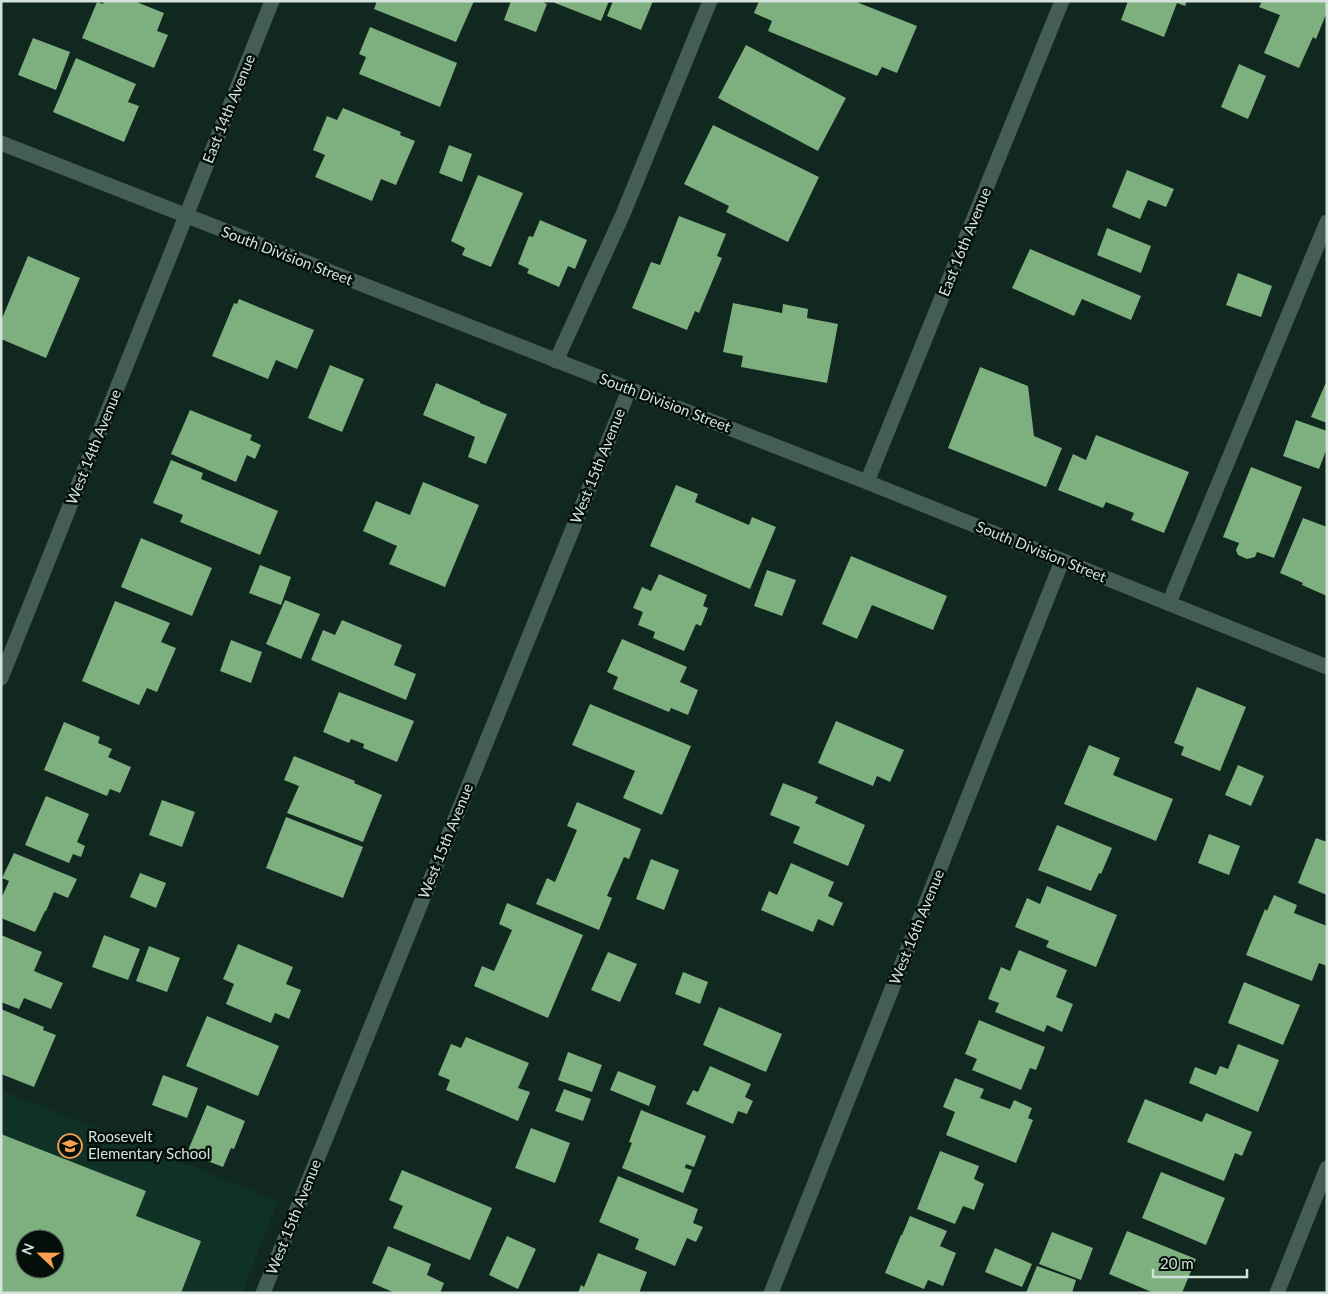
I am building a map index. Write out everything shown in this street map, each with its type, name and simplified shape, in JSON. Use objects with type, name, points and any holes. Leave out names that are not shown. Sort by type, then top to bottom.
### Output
[{"type":"street","name":"East 14th Avenue","points":[[187,216],[272,1]]},
{"type":"street","points":[[556,361],[623,214],[710,1]]},
{"type":"street","name":"East 16th Avenue","points":[[867,482],[1062,1]]},
{"type":"street","name":"South Division Street","points":[[1,143],[867,482],[1327,667]]},
{"type":"street","name":"West 14th Avenue","points":[[1,678],[187,216]]},
{"type":"street","points":[[1169,604],[1327,222]]},
{"type":"street","name":"West 15th Avenue","points":[[263,1293],[628,390]]},
{"type":"street","name":"West 16th Avenue","points":[[771,1293],[1062,561]]},
{"type":"street","points":[[1277,1293],[1327,1168]]},
{"type":"shaded area","name":"Roosevelt Elementary School","points":[[1,1090],[278,1201],[242,1293],[1,1293]]},
{"type":"building","points":[[104,1],[134,1],[164,13],[157,31],[168,35],[154,68],[82,38],[97,2],[103,4]]},
{"type":"building","points":[[377,1],[474,1],[456,42],[374,9]]},
{"type":"building","points":[[511,1],[540,1],[547,4],[536,32],[504,20]]},
{"type":"building","points":[[555,1],[609,1],[601,21],[555,3]]},
{"type":"building","points":[[613,1],[653,1],[641,30],[607,16]]},
{"type":"building","points":[[759,1],[854,1],[917,26],[897,73],[882,67],[877,76],[768,31],[772,21],[754,13]]},
{"type":"building","points":[[1128,1],[1187,1],[1185,6],[1177,3],[1164,37],[1121,20]]},
{"type":"building","points":[[1262,1],[1327,1],[1327,12],[1316,39],[1313,37],[1299,68],[1264,53],[1280,15],[1259,7]]},
{"type":"building","points":[[370,27],[457,63],[440,107],[359,74],[366,57],[359,54]]},
{"type":"building","points":[[33,38],[70,52],[56,90],[18,75]]},
{"type":"building","points":[[746,45],[846,98],[818,151],[718,98]]},
{"type":"building","points":[[76,58],[136,84],[128,102],[139,106],[124,142],[53,112]]},
{"type":"building","points":[[1239,64],[1266,76],[1248,119],[1221,107]]},
{"type":"building","points":[[343,108],[401,132],[400,135],[415,141],[396,185],[381,179],[372,201],[315,177],[325,155],[313,150],[327,116],[337,120]]},
{"type":"building","points":[[713,125],[819,177],[788,242],[726,212],[729,206],[684,184]]},
{"type":"building","points":[[449,145],[472,154],[462,182],[439,173]]},
{"type":"building","points":[[1127,170],[1174,189],[1166,207],[1148,200],[1140,219],[1112,207]]},
{"type":"building","points":[[478,175],[523,193],[491,267],[462,255],[465,248],[451,241]]},
{"type":"building","points":[[679,216],[726,234],[717,256],[722,258],[699,313],[695,311],[687,330],[632,308],[651,262],[660,265]]},
{"type":"building","points":[[540,220],[587,240],[575,269],[568,266],[559,287],[527,273],[529,269],[518,264],[529,236],[533,237]]},
{"type":"building","points":[[1107,228],[1151,246],[1141,273],[1097,255]]},
{"type":"building","points":[[1030,249],[1141,296],[1131,320],[1082,299],[1074,316],[1012,288]]},
{"type":"building","points":[[28,256],[80,278],[46,358],[1,339],[1,321]]},
{"type":"building","points":[[1238,273],[1272,286],[1261,317],[1226,305]]},
{"type":"building","points":[[239,299],[314,330],[297,369],[276,360],[268,379],[212,356],[234,303],[237,304]]},
{"type":"building","points":[[733,303],[782,313],[783,304],[808,309],[807,318],[838,324],[827,383],[741,367],[743,356],[723,352]]},
{"type":"building","points":[[330,365],[364,379],[342,432],[308,418]]},
{"type":"building","points":[[980,367],[1028,386],[1034,436],[1062,448],[1046,487],[948,448]]},
{"type":"building","points":[[1327,380],[1327,423],[1311,417]]},
{"type":"building","points":[[436,383],[507,414],[486,464],[468,457],[475,437],[423,415]]},
{"type":"building","points":[[190,410],[252,435],[250,440],[261,445],[255,459],[247,455],[236,482],[171,454]]},
{"type":"building","points":[[1296,420],[1327,431],[1327,448],[1319,469],[1283,456]]},
{"type":"building","points":[[1096,435],[1189,472],[1164,533],[1131,520],[1134,513],[1106,502],[1103,508],[1058,490],[1073,454],[1086,460]]},
{"type":"building","points":[[171,460],[203,473],[201,479],[278,511],[260,555],[180,522],[183,515],[153,503]]},
{"type":"building","points":[[1251,467],[1302,487],[1274,558],[1257,552],[1255,557],[1247,559],[1238,555],[1236,550],[1239,543],[1223,537]]},
{"type":"building","points":[[423,482],[479,505],[445,587],[389,564],[397,546],[363,531],[376,501],[410,515]]},
{"type":"building","points":[[676,485],[698,494],[695,502],[749,525],[752,517],[776,527],[750,589],[650,546]]},
{"type":"building","points":[[1303,518],[1327,527],[1327,596],[1280,573]]},
{"type":"building","points":[[141,538],[212,568],[192,616],[121,587]]},
{"type":"building","points":[[851,556],[947,596],[933,630],[872,605],[857,639],[822,624]]},
{"type":"building","points":[[260,565],[291,577],[281,605],[249,593]]},
{"type":"building","points":[[767,570],[796,580],[782,616],[754,606]]},
{"type":"building","points":[[659,574],[707,595],[703,606],[708,608],[701,626],[696,624],[684,651],[653,638],[655,632],[638,625],[643,612],[633,608],[642,587],[651,591]]},
{"type":"building","points":[[285,600],[320,614],[301,659],[266,644]]},
{"type":"building","points":[[115,601],[170,623],[161,642],[176,648],[157,692],[147,688],[139,705],[82,681]]},
{"type":"building","points":[[342,620],[402,645],[394,665],[416,674],[406,700],[311,660],[323,630],[335,635]]},
{"type":"building","points":[[622,639],[687,667],[680,682],[698,690],[688,715],[671,708],[669,712],[613,689],[618,677],[607,672]]},
{"type":"building","points":[[231,640],[262,652],[251,683],[220,671]]},
{"type":"building","points":[[1197,687],[1246,707],[1220,771],[1181,755],[1184,747],[1174,743]]},
{"type":"building","points":[[339,692],[414,721],[397,762],[363,748],[364,744],[351,739],[349,743],[323,732]]},
{"type":"building","points":[[590,704],[691,746],[662,815],[623,798],[635,771],[572,745]]},
{"type":"building","points":[[836,721],[904,750],[890,782],[877,776],[873,786],[818,763]]},
{"type":"building","points":[[64,722],[100,737],[98,743],[112,749],[108,757],[131,767],[120,793],[110,789],[107,796],[44,770]]},
{"type":"building","points":[[1089,745],[1120,758],[1113,775],[1173,799],[1156,841],[1064,804]]},
{"type":"building","points":[[294,756],[355,781],[354,783],[382,795],[363,842],[287,813],[299,786],[284,780]]},
{"type":"building","points":[[1238,765],[1264,776],[1251,806],[1225,795]]},
{"type":"building","points":[[783,783],[818,797],[815,803],[865,825],[848,866],[793,843],[800,827],[770,815]]},
{"type":"building","points":[[46,796],[89,814],[77,842],[85,846],[81,857],[73,854],[69,863],[25,845]]},
{"type":"building","points":[[162,800],[195,812],[182,847],[149,835]]},
{"type":"building","points":[[577,802],[641,829],[629,859],[624,857],[607,896],[612,898],[599,930],[536,904],[547,878],[555,882],[577,830],[567,826]]},
{"type":"building","points":[[286,817],[363,847],[343,898],[266,868]]},
{"type":"building","points":[[1057,825],[1112,848],[1101,874],[1099,873],[1091,891],[1038,870]]},
{"type":"building","points":[[1209,834],[1240,846],[1229,875],[1198,863]]},
{"type":"building","points":[[1316,838],[1327,842],[1327,895],[1298,883]]},
{"type":"building","points":[[14,853],[77,879],[68,898],[54,892],[35,932],[1,918],[1,899],[9,881],[2,878]]},
{"type":"building","points":[[651,859],[679,870],[664,910],[636,899]]},
{"type":"building","points":[[791,863],[834,882],[828,896],[843,903],[833,926],[818,919],[813,932],[761,910],[769,891],[777,895]]},
{"type":"building","points":[[140,873],[166,883],[156,908],[130,897]]},
{"type":"building","points":[[1047,886],[1117,915],[1096,967],[1046,947],[1049,941],[1015,927],[1027,898],[1040,904]]},
{"type":"building","points":[[1274,895],[1297,905],[1294,913],[1327,926],[1327,966],[1319,963],[1312,981],[1246,955],[1265,909],[1267,911]]},
{"type":"building","points":[[507,903],[583,935],[548,1018],[474,986],[482,966],[494,971],[512,930],[499,924]]},
{"type":"building","points":[[1,935],[42,952],[34,971],[63,983],[51,1009],[24,998],[19,1009],[1,1002]]},
{"type":"building","points":[[104,935],[140,949],[128,980],[92,967]]},
{"type":"building","points":[[238,944],[293,967],[286,984],[301,990],[289,1019],[275,1013],[271,1023],[226,1004],[234,984],[223,979]]},
{"type":"building","points":[[149,946],[180,958],[167,992],[136,981]]},
{"type":"building","points":[[1019,950],[1067,970],[1056,997],[1073,1004],[1062,1032],[1047,1025],[1044,1032],[995,1012],[999,1003],[988,999],[1001,967],[1010,971]]},
{"type":"building","points":[[608,952],[637,964],[620,1002],[591,990]]},
{"type":"building","points":[[683,972],[708,982],[700,1004],[675,994]]},
{"type":"building","points":[[1244,982],[1300,1005],[1283,1045],[1228,1023]]},
{"type":"building","points":[[719,1007],[782,1034],[766,1072],[703,1045]]},
{"type":"building","points":[[1,1009],[44,1027],[43,1030],[56,1035],[34,1087],[1,1074]]},
{"type":"building","points":[[207,1016],[279,1046],[258,1096],[186,1066]]},
{"type":"building","points":[[979,1020],[1045,1047],[1036,1070],[1030,1068],[1021,1090],[972,1070],[977,1059],[965,1054]]},
{"type":"building","points":[[466,1037],[529,1063],[518,1088],[530,1092],[518,1121],[446,1090],[450,1080],[438,1075],[451,1044],[461,1048]]},
{"type":"building","points":[[1238,1044],[1279,1060],[1258,1112],[1189,1083],[1195,1067],[1216,1075],[1220,1066],[1228,1069]]},
{"type":"building","points":[[568,1052],[602,1065],[592,1092],[558,1080]]},
{"type":"building","points":[[710,1066],[751,1084],[745,1097],[753,1101],[747,1114],[738,1111],[733,1124],[686,1104],[693,1090],[698,1092]]},
{"type":"building","points":[[618,1071],[656,1086],[649,1106],[610,1090]]},
{"type":"building","points":[[163,1075],[198,1088],[187,1118],[152,1105]]},
{"type":"building","points":[[955,1078],[984,1089],[980,1098],[1010,1109],[1014,1100],[1032,1108],[1028,1118],[1033,1120],[1016,1163],[946,1135],[955,1112],[943,1107]]},
{"type":"building","points":[[564,1089],[591,1099],[583,1121],[555,1111]]},
{"type":"building","points":[[1145,1099],[1202,1122],[1206,1113],[1252,1132],[1242,1156],[1235,1153],[1224,1181],[1127,1142]]},
{"type":"building","points":[[207,1105],[245,1121],[234,1149],[231,1148],[223,1167],[187,1153]]},
{"type":"building","points":[[641,1110],[706,1136],[694,1167],[686,1164],[685,1168],[692,1170],[683,1193],[622,1168],[632,1143],[629,1142]]},
{"type":"building","points":[[531,1128],[570,1143],[555,1183],[515,1168]]},
{"type":"building","points":[[1,1134],[146,1191],[136,1216],[201,1241],[181,1293],[1,1293]]},
{"type":"building","points":[[940,1151],[979,1166],[974,1179],[984,1184],[974,1210],[963,1206],[955,1224],[917,1209]]},
{"type":"building","points":[[402,1170],[492,1208],[470,1260],[393,1228],[403,1206],[389,1200]]},
{"type":"building","points":[[1161,1172],[1225,1198],[1206,1245],[1142,1218]]},
{"type":"building","points":[[618,1176],[698,1209],[693,1223],[703,1227],[696,1242],[687,1238],[675,1266],[635,1249],[639,1239],[599,1222]]},
{"type":"building","points":[[910,1216],[947,1231],[940,1246],[956,1253],[943,1286],[928,1280],[924,1289],[885,1273]]},
{"type":"building","points":[[1127,1231],[1196,1259],[1182,1293],[1154,1293],[1109,1274]]},
{"type":"building","points":[[1052,1232],[1093,1248],[1081,1280],[1039,1264]]},
{"type":"building","points":[[507,1236],[536,1249],[518,1289],[489,1275]]},
{"type":"building","points":[[388,1246],[431,1264],[427,1275],[444,1283],[440,1293],[395,1293],[372,1283]]},
{"type":"building","points":[[995,1248],[1032,1264],[1022,1287],[985,1272]]},
{"type":"building","points":[[598,1253],[647,1272],[639,1293],[578,1293],[581,1285],[584,1287]]},
{"type":"building","points":[[1037,1266],[1076,1280],[1072,1293],[1026,1293]]},
{"type":"place","name":"Roosevelt Elementary School","points":[[70,1146]]}]
